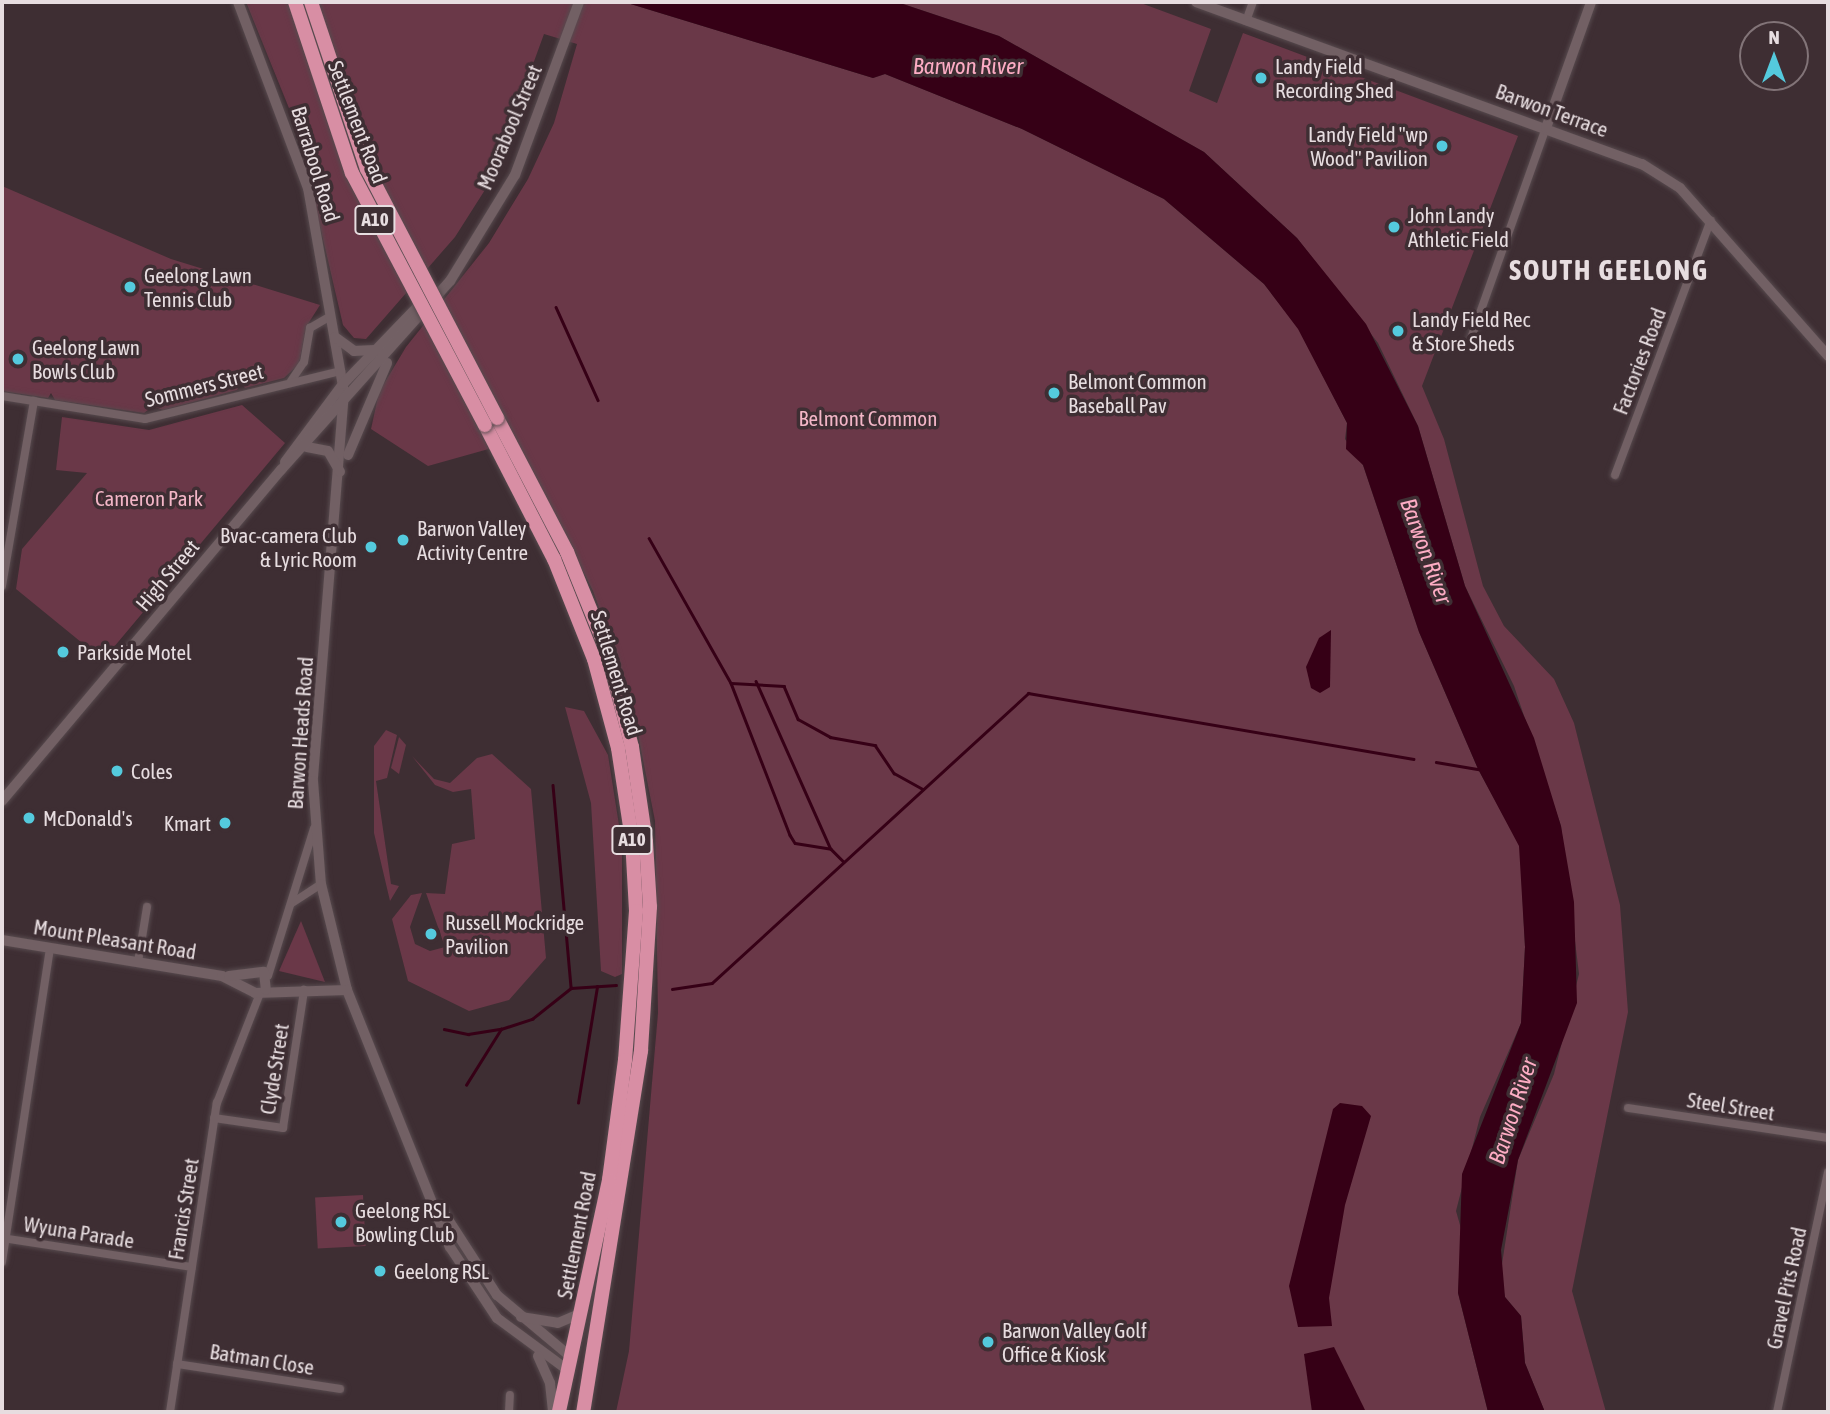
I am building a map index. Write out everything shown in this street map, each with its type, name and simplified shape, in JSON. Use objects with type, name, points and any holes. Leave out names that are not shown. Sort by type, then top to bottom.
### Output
[{"type":"highway","name":"Settlement Road","points":[[295,2],[352,173],[567,552],[608,653],[632,747],[646,842],[650,907],[641,1051],[583,1412]]},
{"type":"highway","name":"Settlement Road","points":[[311,2],[367,169],[491,422],[554,559],[594,659],[618,748],[632,839],[636,911],[625,1060],[582,1313],[559,1412]]},
{"type":"highway","points":[[570,1364],[590,1374]]},
{"type":"street","name":"Barrabool Road","points":[[238,2],[305,178],[343,384]]},
{"type":"street","name":"Moorabool Street","points":[[345,404],[398,345],[463,261],[515,175],[579,2]]},
{"type":"street","name":"Barwon Terrace","points":[[1196,2],[1642,164],[1680,188],[1711,220],[1828,356]]},
{"type":"street","points":[[1246,21],[1253,2]]},
{"type":"street","points":[[1470,341],[1591,2]]},
{"type":"street","name":"Factories Road","points":[[1615,475],[1711,220]]},
{"type":"street","name":"Moorabool Street","points":[[343,384],[463,261]]},
{"type":"street","name":"Sommers Street","points":[[291,381],[304,362],[310,328],[331,316]]},
{"type":"street","points":[[335,337],[357,352],[374,350]]},
{"type":"street","points":[[341,483],[362,412],[398,345]]},
{"type":"street","name":"Sommers Street","points":[[2,396],[145,419],[291,381],[341,371]]},
{"type":"street","name":"Barwon Heads Road","points":[[343,384],[345,404],[341,483],[315,738],[314,828],[321,884],[347,990],[469,1282],[536,1352],[570,1364]]},
{"type":"street","name":"High Street","points":[[2,801],[281,470],[343,384]]},
{"type":"street","points":[[4,583],[34,401]]},
{"type":"street","name":"High Street","points":[[281,470],[307,447],[345,404]]},
{"type":"street","points":[[307,447],[328,451],[341,483]]},
{"type":"street","points":[[256,990],[268,976],[272,950],[291,903],[314,828]]},
{"type":"street","points":[[291,903],[321,884]]},
{"type":"street","points":[[138,962],[147,907]]},
{"type":"street","name":"Mount Pleasant Road","points":[[2,940],[222,976],[256,990],[347,990]]},
{"type":"street","points":[[2,1262],[51,948]]},
{"type":"street","points":[[256,990],[254,972],[272,950]]},
{"type":"street","name":"Mount Pleasant Road","points":[[222,976],[254,972],[291,988]]},
{"type":"street","name":"Francis Street","points":[[170,1412],[214,1118],[256,990]]},
{"type":"street","name":"Clyde Street","points":[[214,1118],[283,1128],[304,990]]},
{"type":"street","name":"Steel Street","points":[[1628,1108],[1828,1138]]},
{"type":"street","name":"Gravel Pits Road","points":[[1777,1412],[1828,1172]]},
{"type":"street","name":"Barwon Heads Road","points":[[431,1191],[482,1275],[517,1315],[570,1364]]},
{"type":"street","name":"Wyuna Parade","points":[[4,1238],[192,1267]]},
{"type":"street","points":[[469,1282],[482,1275]]},
{"type":"street","points":[[517,1315],[558,1323],[582,1313]]},
{"type":"street","points":[[536,1352],[550,1383],[552,1412]]},
{"type":"street","name":"Batman Close","points":[[177,1364],[341,1389]]},
{"type":"street","points":[[509,1412],[510,1395]]},
{"type":"green space","name":"Belmont Common","points":[[246,2],[624,2],[873,78],[885,74],[1022,129],[1164,199],[1264,284],[1299,329],[1347,423],[1345,439],[1363,465],[1419,632],[1478,769],[1520,846],[1525,947],[1521,1023],[1480,1117],[1456,1211],[1462,1232],[1458,1293],[1488,1412],[616,1412],[629,1351],[658,1013],[655,821],[630,694],[593,591],[517,441],[428,466],[371,429],[379,392],[406,347],[489,243],[528,179],[554,123],[577,44],[544,34],[490,182],[455,237],[366,339],[354,338],[343,325],[297,128]]},
{"type":"green space","points":[[897,2],[1138,2],[1211,29],[1189,91],[1217,103],[1243,33],[1518,136],[1422,386],[1444,439],[1483,586],[1504,626],[1554,679],[1574,723],[1620,905],[1628,1012],[1572,1291],[1606,1412],[1545,1412],[1525,1363],[1521,1316],[1505,1297],[1500,1277],[1518,1160],[1554,1074],[1579,974],[1561,826],[1514,686],[1465,586],[1418,426],[1378,343],[1297,238],[1204,152],[999,36]]},
{"type":"green space","name":"Geelong Lawn Tennis Club","points":[[2,186],[171,259],[320,305],[306,327],[299,364],[284,378],[245,388],[241,383],[237,390],[163,410],[153,406],[144,413],[55,400],[51,393],[48,398],[2,391]]},
{"type":"green space","name":"Cameron Park","points":[[242,405],[285,443],[103,660],[16,589],[22,549],[87,473],[56,470],[62,417],[149,430]]},
{"type":"green space","points":[[565,707],[584,711],[608,755],[622,844],[622,974],[615,977],[601,971],[591,803]]},
{"type":"green space","points":[[386,730],[397,735],[387,778],[376,781],[391,884],[399,886],[390,901],[374,833],[374,746]]},
{"type":"green space","points":[[399,737],[406,745],[399,774],[391,768]]},
{"type":"green space","points":[[492,754],[531,789],[546,958],[509,1000],[469,1011],[408,981],[392,919],[411,895],[422,893],[410,927],[415,944],[430,951],[445,947],[426,893],[445,894],[452,844],[475,839],[471,789],[453,792],[435,785],[412,756],[434,779],[450,783],[477,758]]},
{"type":"green space","points":[[301,921],[325,982],[279,971]]},
{"type":"green space","name":"Geelong RSL Bowling Club","points":[[363,1195],[366,1246],[318,1248],[315,1198]]},
{"type":"water","name":"Barwon River","points":[[624,2],[897,2],[999,36],[1204,152],[1297,238],[1366,324],[1418,426],[1465,586],[1534,738],[1561,826],[1574,902],[1577,1003],[1518,1160],[1501,1250],[1505,1297],[1521,1316],[1525,1363],[1545,1412],[1488,1412],[1458,1293],[1462,1174],[1521,1023],[1525,947],[1519,846],[1478,769],[1419,632],[1363,465],[1346,449],[1347,423],[1298,329],[1264,284],[1164,199],[1022,129],[885,74],[873,78]]},
{"type":"water","points":[[1331,630],[1330,687],[1320,693],[1311,688],[1306,667],[1319,638]]},
{"type":"water","points":[[1340,1103],[1362,1106],[1371,1116],[1345,1205],[1329,1298],[1332,1326],[1298,1327],[1289,1286],[1333,1109]]},
{"type":"water","points":[[1334,1347],[1366,1412],[1312,1412],[1304,1354]]},
{"type":"waterway","points":[[556,307],[598,400]]},
{"type":"waterway","points":[[649,538],[731,683],[790,835],[795,843],[831,849],[844,862]]},
{"type":"waterway","points":[[756,681],[830,847]]},
{"type":"waterway","points":[[731,683],[784,686],[798,719],[830,737],[875,745],[894,773],[923,789]]},
{"type":"waterway","points":[[672,989],[712,983],[1028,693],[1413,759]]},
{"type":"waterway","points":[[1436,762],[1478,769]]},
{"type":"waterway","points":[[553,785],[571,988],[616,985]]},
{"type":"waterway","points":[[578,1103],[597,987]]},
{"type":"waterway","points":[[444,1029],[468,1034],[501,1029],[532,1019],[571,988]]},
{"type":"waterway","points":[[466,1085],[501,1029]]},
{"type":"place","name":"Landy Field Recording Shed","points":[[1261,78]]},
{"type":"place","name":"Landy Field \"wp Wood\" Pavilion","points":[[1442,146]]},
{"type":"place","name":"John Landy Athletic Field","points":[[1394,227]]},
{"type":"place","name":"Geelong Lawn Tennis Club","points":[[130,287]]},
{"type":"place","name":"Landy Field Rec & Store Sheds","points":[[1398,331]]},
{"type":"place","name":"Geelong Lawn Bowls Club","points":[[18,359]]},
{"type":"place","name":"Belmont Common Baseball Pav","points":[[1054,393]]},
{"type":"place","name":"Barwon Valley Activity Centre","points":[[403,540]]},
{"type":"place","name":"Bvac-camera Club & Lyric Room","points":[[371,547]]},
{"type":"place","name":"Parkside Motel","points":[[63,652]]},
{"type":"place","name":"Coles","points":[[117,771]]},
{"type":"place","name":"McDonald's","points":[[29,818]]},
{"type":"place","name":"Kmart","points":[[225,823]]},
{"type":"place","name":"Russell Mockridge Pavilion","points":[[431,934]]},
{"type":"place","name":"Geelong RSL Bowling Club","points":[[341,1222]]},
{"type":"place","name":"Geelong RSL","points":[[380,1271]]},
{"type":"place","name":"Barwon Valley Golf Office & Kiosk","points":[[988,1342]]},
{"type":"district","name":"SOUTH GEELONG","points":[[1609,270]]}]
